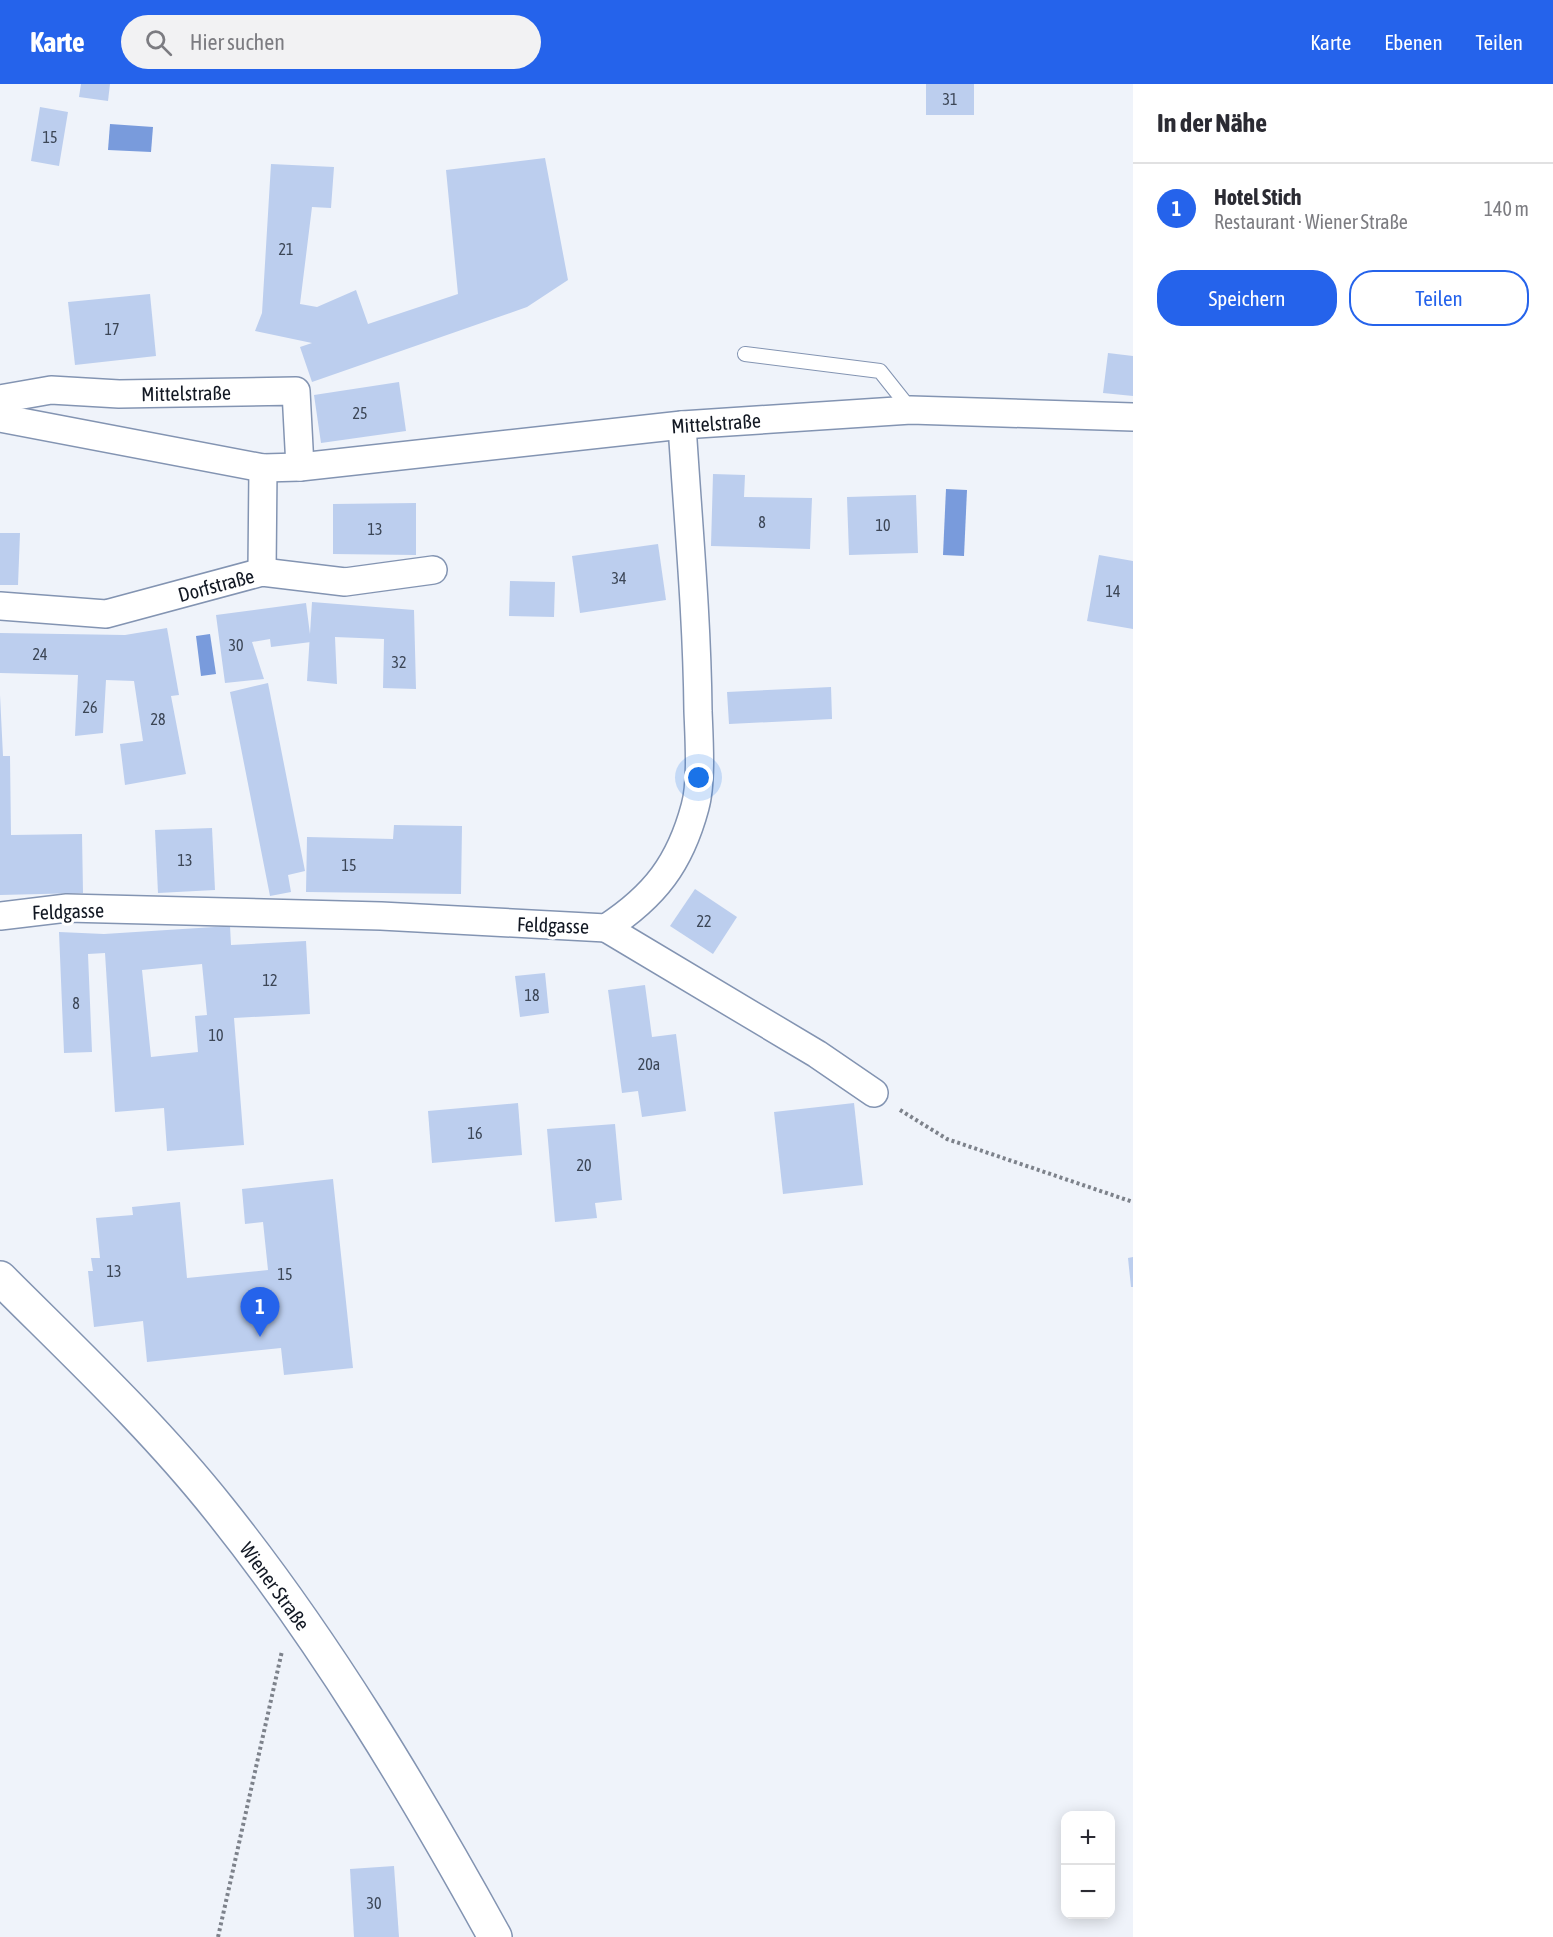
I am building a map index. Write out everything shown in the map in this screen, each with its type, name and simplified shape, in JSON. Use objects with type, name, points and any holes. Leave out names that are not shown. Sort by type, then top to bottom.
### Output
[{"type":"street","name":"Mittelstraße","points":[[0,399],[51,390],[119,394],[296,391],[300,467]]},
{"type":"street","name":"Mittelstraße","points":[[0,418],[263,468],[300,467],[682,425],[911,410],[1133,417]]},
{"type":"street","name":"Feldgasse","points":[[0,916],[67,908],[381,916],[606,927],[636,908],[665,876],[683,843],[696,804],[698,657],[682,425]]},
{"type":"street","points":[[262,572],[263,468]]},
{"type":"street","name":"Dorfstraße","points":[[0,606],[106,614],[262,572],[345,582],[433,570]]},
{"type":"street","points":[[606,927],[817,1054],[874,1093]]},
{"type":"street","name":"Wiener Straße","points":[[0,1278],[135,1412],[219,1509],[291,1606],[361,1710],[495,1937]]},
{"type":"lane","points":[[745,354],[880,371],[911,410]]},
{"type":"path","points":[[874,1093],[947,1139],[1133,1202]]},
{"type":"path","points":[[218,1937],[291,1606]]},
{"type":"water","points":[[110,124],[153,127],[151,152],[108,150]]},
{"type":"water","points":[[946,489],[967,490],[964,556],[943,555]]},
{"type":"water","points":[[210,634],[216,674],[201,676],[196,636]]},
{"type":"building","points":[[81,84],[110,84],[108,101],[79,97]]},
{"type":"building","points":[[926,84],[974,84],[974,115],[926,115]]},
{"type":"building","points":[[40,107],[68,112],[59,166],[31,161]]},
{"type":"building","points":[[545,158],[568,280],[527,307],[312,382],[300,347],[312,343],[255,331],[262,313],[271,164],[334,167],[331,208],[312,207],[300,304],[317,307],[356,290],[368,324],[458,294],[446,170]]},
{"type":"building","points":[[150,294],[156,356],[75,365],[68,302]]},
{"type":"building","points":[[1108,353],[1133,356],[1133,396],[1103,393]]},
{"type":"building","points":[[399,382],[406,431],[321,443],[314,395]]},
{"type":"building","points":[[713,474],[745,475],[744,497],[812,498],[810,549],[711,546]]},
{"type":"building","points":[[916,495],[918,553],[849,555],[847,497]]},
{"type":"building","points":[[416,503],[416,555],[333,554],[333,504]]},
{"type":"building","points":[[0,533],[20,533],[18,585],[0,585]]},
{"type":"building","points":[[658,544],[666,600],[580,613],[572,556]]},
{"type":"building","points":[[1099,555],[1133,561],[1133,629],[1087,621]]},
{"type":"building","points":[[510,581],[555,582],[554,617],[509,616]]},
{"type":"building","points":[[312,602],[414,610],[416,689],[383,688],[384,639],[335,637],[337,684],[307,681]]},
{"type":"building","points":[[306,603],[311,642],[271,647],[270,639],[252,642],[264,679],[225,683],[216,615]]},
{"type":"building","points":[[167,628],[179,695],[171,696],[186,774],[125,785],[120,744],[143,741],[134,681],[106,680],[103,733],[75,736],[78,675],[0,673],[0,633],[125,635]]},
{"type":"building","points":[[268,683],[305,871],[288,875],[291,892],[270,896],[230,692]]},
{"type":"building","points":[[831,687],[832,719],[729,724],[727,692]]},
{"type":"building","points":[[0,695],[3,756],[10,756],[11,835],[82,834],[83,893],[0,895]]},
{"type":"building","points":[[394,825],[462,826],[461,894],[306,892],[307,837],[393,839]]},
{"type":"building","points":[[212,828],[215,890],[158,893],[155,830]]},
{"type":"building","points":[[695,889],[737,917],[713,954],[670,926]]},
{"type":"building","points":[[230,926],[231,945],[306,941],[310,1014],[234,1018],[244,1145],[167,1151],[164,1108],[115,1112],[105,953],[88,954],[92,1052],[64,1053],[59,932],[104,934]],"holes":[[[202,964],[207,1015],[195,1016],[198,1052],[151,1057],[142,970]]]},
{"type":"building","points":[[545,973],[549,1013],[520,1017],[515,976]]},
{"type":"building","points":[[645,985],[652,1037],[676,1034],[686,1111],[642,1117],[638,1091],[622,1093],[608,990]]},
{"type":"building","points":[[518,1103],[522,1155],[432,1163],[428,1111]]},
{"type":"building","points":[[854,1103],[863,1185],[783,1194],[774,1112]]},
{"type":"building","points":[[615,1124],[622,1200],[595,1203],[597,1218],[555,1222],[547,1129]]},
{"type":"building","points":[[333,1179],[353,1368],[284,1375],[281,1348],[147,1362],[143,1321],[94,1327],[88,1271],[93,1271],[91,1258],[100,1258],[96,1218],[133,1215],[132,1207],[180,1202],[187,1278],[268,1270],[263,1222],[245,1224],[242,1189]]},
{"type":"building","points":[[1133,1257],[1133,1287],[1131,1287],[1128,1258]]},
{"type":"building","points":[[394,1866],[399,1937],[354,1937],[350,1869]]},
{"type":"place","name":"Hotel Stich","points":[[260,1337]]}]
